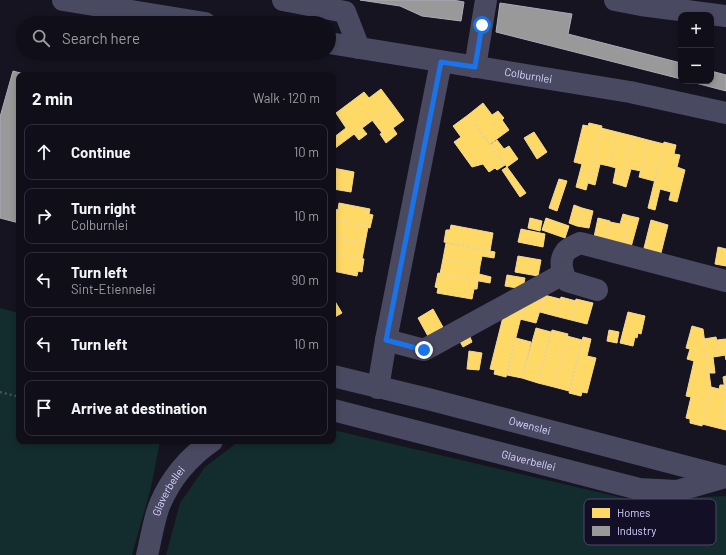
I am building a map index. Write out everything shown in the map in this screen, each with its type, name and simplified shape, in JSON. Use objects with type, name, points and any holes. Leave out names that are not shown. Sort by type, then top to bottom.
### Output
[{"type":"street","points":[[63,0],[162,16]]},
{"type":"street","points":[[283,0],[345,12],[359,48]]},
{"type":"street","points":[[475,67],[486,0]]},
{"type":"street","points":[[615,0],[641,5],[726,16]]},
{"type":"street","name":"Colburnlei","points":[[336,44],[630,92],[726,113]]},
{"type":"street","points":[[378,388],[386,340],[441,62]]},
{"type":"street","points":[[597,290],[567,281],[563,274],[561,264],[566,251],[580,243],[726,281]]},
{"type":"street","points":[[386,340],[424,350],[563,274]]},
{"type":"street","name":"Owenslei","points":[[336,377],[725,477]]},
{"type":"street","name":"Glaverbellei","points":[[336,411],[639,489],[677,491],[725,477]]},
{"type":"street","name":"Glaverbellei","points":[[147,555],[159,505],[177,473],[199,450],[208,444]]},
{"type":"path","points":[[0,392],[16,396]]},
{"type":"green space","points":[[0,308],[16,312],[16,444],[159,444],[151,488],[132,555],[0,555]]},
{"type":"green space","points":[[336,431],[628,499],[584,499],[584,545],[716,545],[716,499],[656,499],[726,496],[726,555],[166,555],[180,503],[205,467],[235,444],[336,444]]},
{"type":"building: Homes","points":[[381,89],[393,105],[336,148],[336,136],[346,128],[336,113],[364,92],[369,98]]},
{"type":"building: Homes","points":[[483,103],[492,115],[498,111],[504,118],[502,120],[509,130],[490,144],[468,115]]},
{"type":"building: Homes","points":[[393,105],[404,120],[393,128],[397,134],[386,143],[380,134],[382,133],[372,120]]},
{"type":"building: Homes","points":[[468,115],[505,165],[497,170],[495,168],[489,172],[483,164],[472,167],[454,142],[461,137],[453,126]]},
{"type":"building: Homes","points":[[589,123],[602,126],[586,190],[576,187],[582,164],[574,162],[583,125],[588,126]]},
{"type":"building: Homes","points":[[362,128],[367,134],[359,140],[354,134]]},
{"type":"building: Homes","points":[[601,128],[617,132],[609,166],[600,164],[595,185],[588,183]]},
{"type":"building: Homes","points":[[534,132],[547,152],[537,159],[524,138]]},
{"type":"building: Homes","points":[[617,132],[633,136],[620,185],[613,183],[616,168],[609,166]]},
{"type":"building: Homes","points":[[633,136],[648,140],[641,171],[631,169],[626,187],[620,185]]},
{"type":"building: Homes","points":[[497,140],[504,149],[509,146],[518,159],[507,167],[490,145]]},
{"type":"building: Homes","points":[[648,140],[664,144],[654,181],[639,177]]},
{"type":"building: Homes","points":[[664,142],[676,145],[674,154],[680,155],[677,167],[685,170],[677,202],[669,200],[671,192],[660,189],[655,210],[648,208]]},
{"type":"building: Homes","points":[[507,167],[526,193],[520,197],[502,170]]},
{"type":"building: Homes","points":[[336,169],[354,172],[351,192],[336,190]]},
{"type":"building: Homes","points":[[559,179],[567,181],[557,211],[549,208]]},
{"type":"building: Homes","points":[[339,203],[370,209],[369,214],[373,215],[370,228],[336,220],[336,210],[338,210]]},
{"type":"building: Homes","points":[[574,205],[582,208],[577,226],[569,223]]},
{"type":"building: Homes","points":[[582,208],[593,211],[589,228],[577,226]]},
{"type":"building: Homes","points":[[623,214],[630,216],[623,245],[606,240],[610,222],[620,224]]},
{"type":"building: Homes","points":[[630,216],[639,218],[631,247],[623,245]]},
{"type":"building: Homes","points":[[530,218],[542,221],[540,231],[528,228]]},
{"type":"building: Homes","points":[[546,218],[569,226],[565,238],[542,230]]},
{"type":"building: Homes","points":[[598,218],[610,221],[606,240],[594,237]]},
{"type":"building: Homes","points":[[336,220],[368,227],[365,243],[336,238]]},
{"type":"building: Homes","points":[[651,220],[668,225],[661,253],[644,248]]},
{"type":"building: Homes","points":[[451,225],[493,233],[490,251],[444,242],[446,230],[450,230]]},
{"type":"building: Homes","points":[[521,229],[545,234],[543,247],[518,242]]},
{"type":"building: Homes","points":[[336,238],[365,243],[362,259],[336,254]]},
{"type":"building: Homes","points":[[446,243],[495,252],[494,258],[482,256],[480,266],[443,259]]},
{"type":"building: Homes","points":[[718,247],[726,249],[726,266],[715,264]]},
{"type":"building: Homes","points":[[336,254],[364,259],[362,272],[358,271],[357,276],[336,272]]},
{"type":"building: Homes","points":[[518,256],[541,260],[538,276],[515,272]]},
{"type":"building: Homes","points":[[443,259],[480,266],[479,274],[491,277],[490,283],[440,274]]},
{"type":"building: Homes","points":[[438,273],[478,281],[477,289],[474,289],[472,299],[437,293],[438,288],[435,287]]},
{"type":"building: Homes","points":[[507,275],[525,278],[523,289],[505,286]]},
{"type":"building: Homes","points":[[531,294],[544,298],[536,323],[520,319],[524,305]]},
{"type":"building: Homes","points":[[544,295],[560,299],[555,316],[540,312]]},
{"type":"building: Homes","points":[[561,297],[576,301],[571,320],[555,316]]},
{"type":"building: Homes","points":[[576,299],[593,303],[587,324],[571,320]]},
{"type":"building: Homes","points":[[336,303],[342,313],[336,316]]},
{"type":"building: Homes","points":[[524,305],[506,377],[494,374],[495,370],[490,369],[505,309]]},
{"type":"building: Homes","points":[[433,309],[444,329],[429,338],[418,318]]},
{"type":"building: Homes","points":[[628,312],[645,316],[641,334],[638,333],[637,338],[635,337],[633,346],[620,343]]},
{"type":"building: Homes","points":[[692,326],[703,329],[711,387],[702,426],[690,423],[690,419],[686,418],[691,397],[686,396],[694,361],[687,359],[690,349],[686,348]]},
{"type":"building: Homes","points":[[536,328],[551,332],[538,383],[522,378]]},
{"type":"building: Homes","points":[[552,330],[568,334],[554,387],[538,383]]},
{"type":"building: Homes","points":[[609,330],[619,332],[617,343],[607,341]]},
{"type":"building: Homes","points":[[457,336],[470,337],[472,342],[463,347]]},
{"type":"building: Homes","points":[[567,336],[582,340],[569,391],[554,387]]},
{"type":"building: Homes","points":[[583,337],[591,339],[587,356],[596,358],[587,393],[582,392],[581,396],[569,393]]},
{"type":"building: Homes","points":[[716,337],[720,356],[713,357],[715,373],[709,373],[704,339]]},
{"type":"building: Homes","points":[[516,338],[531,342],[522,378],[507,375]]},
{"type":"building: Homes","points":[[726,339],[726,360],[725,355],[720,356],[717,340]]},
{"type":"building: Homes","points":[[469,351],[482,353],[479,370],[467,369]]},
{"type":"building: Homes","points":[[726,376],[726,396],[723,377]]},
{"type":"building: Homes","points":[[720,385],[724,385],[726,396],[718,428],[702,424],[711,387],[719,389]]},
{"type":"building: Homes","points":[[726,396],[726,430],[718,428]]},
{"type":"building: Industry","points":[[360,0],[453,0],[464,2],[461,21],[422,16],[400,6]]},
{"type":"building: Industry","points":[[500,3],[572,14],[568,34],[678,62],[678,78],[496,32]]},
{"type":"building: Industry","points":[[13,71],[17,72],[16,222],[0,218],[0,117]]},
{"type":"building: Industry","points":[[714,72],[726,75],[726,91],[699,84],[714,84]]},
{"type":"route","points":[[424,350],[386,340],[441,62],[475,67],[482,25]]}]
